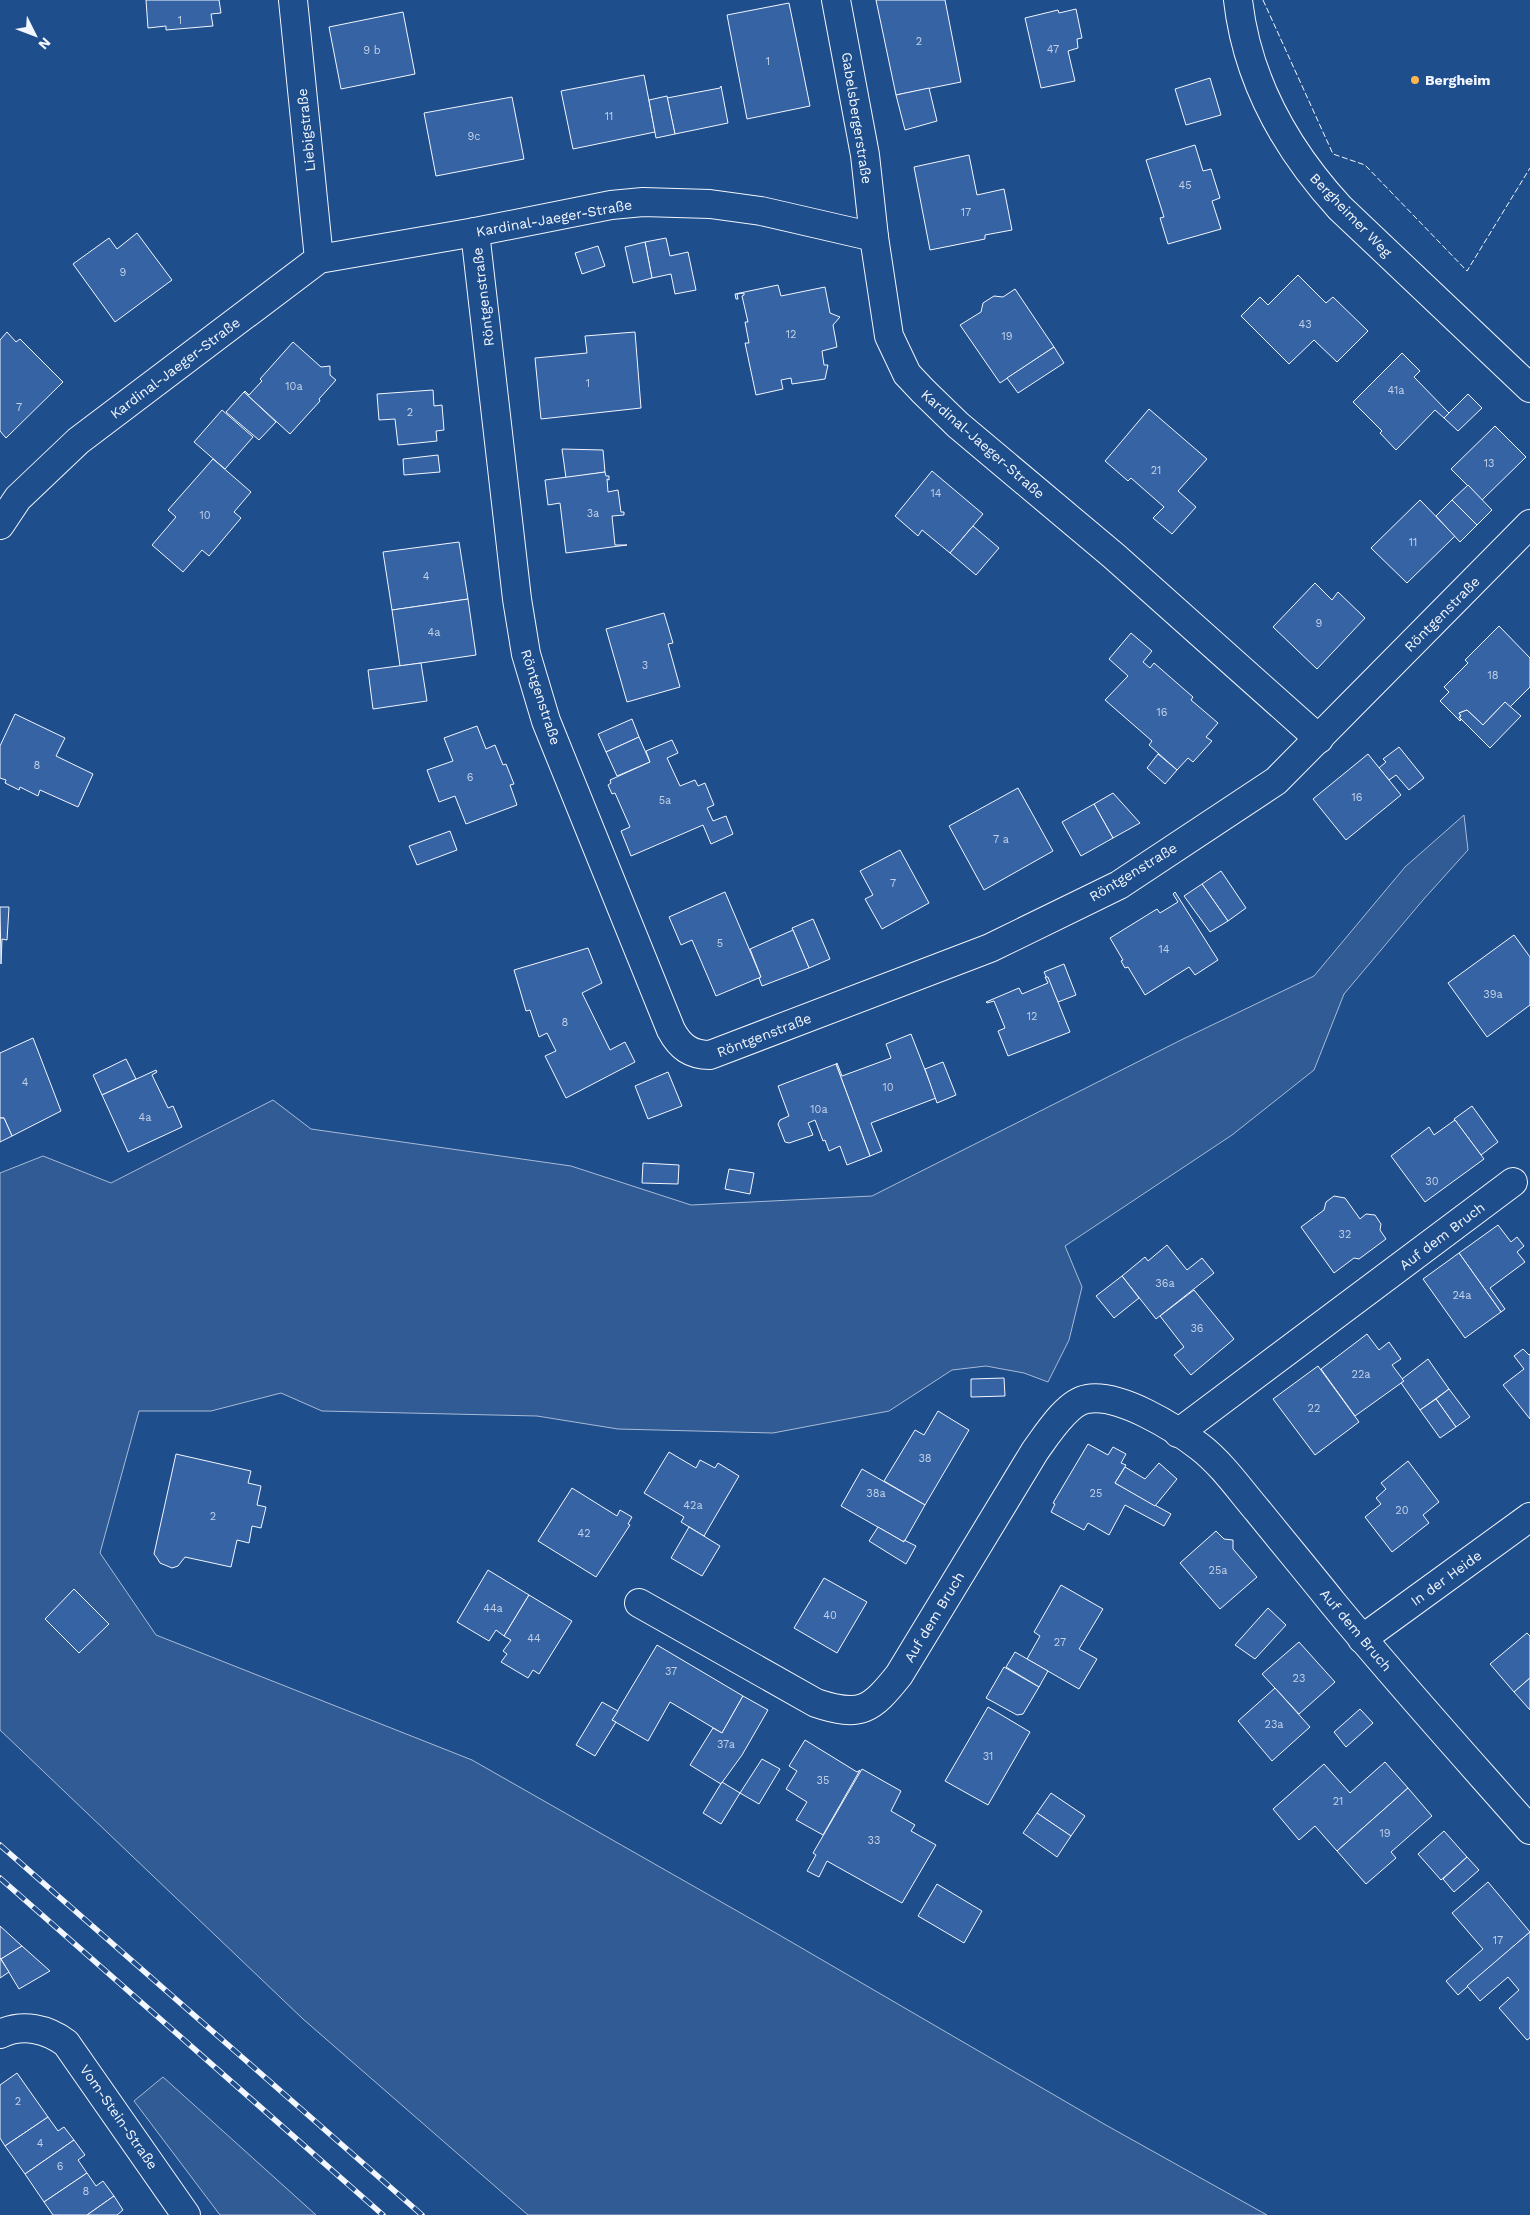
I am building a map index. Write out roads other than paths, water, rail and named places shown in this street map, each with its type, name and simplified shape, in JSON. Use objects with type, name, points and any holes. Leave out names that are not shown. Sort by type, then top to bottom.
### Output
[{"type":"street","name":"Liebigstraße","points":[[293,0],[319,259]]},
{"type":"street","name":"Gabelsbergerstraße","points":[[836,0],[865,155],[874,237]]},
{"type":"street","name":"Bergheimer Weg","points":[[1238,0],[1250,58],[1271,111],[1283,135],[1315,182],[1530,388]]},
{"type":"street","name":"Kardinal-Jaeger-Straße","points":[[0,525],[18,498],[78,441],[319,259],[475,232],[611,205],[677,201],[761,211],[874,237],[889,336],[907,374],[922,391],[958,425],[1114,556],[1318,739]]},
{"type":"street","name":"Röntgenstraße","points":[[475,232],[517,599],[526,654],[546,721],[671,1030],[678,1042],[693,1053],[710,1055],[990,948],[1119,885],[1276,782],[1530,524]]},
{"type":"street","name":"Auf dem Bruch","points":[[1178,1433],[1513,1182]]},
{"type":"street","name":"Auf dem Bruch","points":[[639,1603],[816,1703],[839,1711],[864,1709],[881,1698],[899,1675],[1034,1451],[1061,1417],[1086,1399],[1106,1399],[1122,1403],[1178,1433],[1200,1448],[1241,1491],[1362,1639],[1530,1830]]},
{"type":"street","name":"In der Heide","points":[[1362,1639],[1530,1517]]},
{"type":"street","name":"Vom-Stein-Straße","points":[[0,2034],[18,2028],[42,2030],[66,2043],[186,2215]]},
{"type":"railway","points":[[0,1845],[422,2215]]},
{"type":"railway","points":[[0,1878],[383,2215]]},
{"type":"place","name":"Bergheim","points":[[1415,80]]}]
